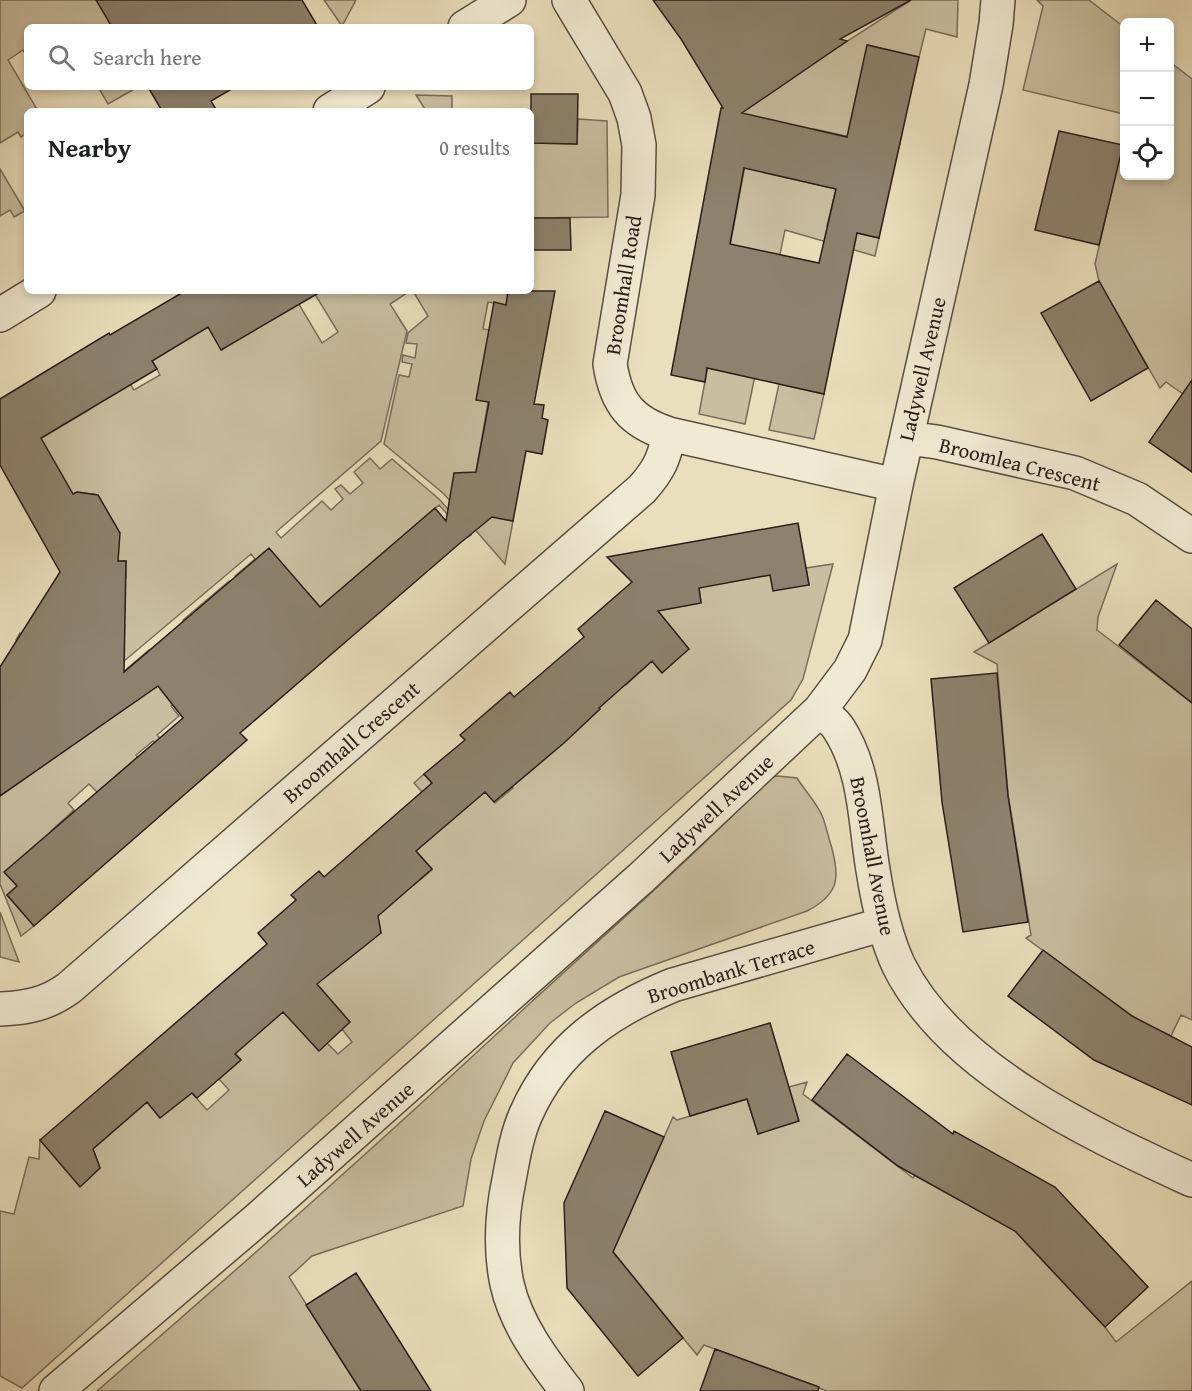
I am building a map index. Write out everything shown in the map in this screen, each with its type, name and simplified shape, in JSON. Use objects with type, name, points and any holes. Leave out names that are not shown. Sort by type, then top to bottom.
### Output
[{"type":"street","points":[[470,24],[508,0]]},
{"type":"street","name":"Broomhall Road","points":[[570,0],[625,93],[634,118],[639,145],[638,195],[610,364],[613,383],[619,397],[631,413],[643,423],[669,434],[896,484]]},
{"type":"street","name":"Ladywell Avenue","points":[[56,1391],[259,1218],[641,878],[820,710],[850,670],[865,640],[896,484],[981,108],[998,0]]},
{"type":"street","points":[[335,108],[363,90]]},
{"type":"street","points":[[0,315],[34,294]]},
{"type":"street","name":"Broomhall Crescent","points":[[0,1009],[27,1008],[43,1003],[69,988],[642,489],[656,473],[663,460],[669,434]]},
{"type":"street","name":"Broomlea Crescent","points":[[907,438],[937,442],[1075,473],[1137,499],[1192,536]]},
{"type":"street","name":"Broomhall Avenue","points":[[820,710],[839,728],[856,766],[884,924],[892,948],[909,984],[951,1034],[1005,1080],[1083,1128],[1192,1180]]},
{"type":"street","name":"Broombank Terrace","points":[[567,1391],[529,1339],[507,1285],[504,1257],[506,1192],[517,1145],[526,1115],[554,1067],[583,1036],[607,1017],[643,997],[673,985],[884,924]]},
{"type":"shaded area","points":[[0,0],[182,0],[109,22],[110,24],[24,24],[24,52],[8,60],[36,108],[24,108],[24,135],[21,137],[18,132],[0,143]]},
{"type":"shaded area","points":[[324,0],[356,0],[343,24],[341,24]]},
{"type":"shaded area","points":[[911,0],[958,0],[957,37],[926,29],[919,57],[868,45],[902,132],[899,148],[814,129],[802,181],[836,189],[827,226],[879,238],[875,256],[785,230],[745,424],[699,414],[754,116],[736,113]]},
{"type":"shaded area","points":[[1037,0],[1089,0],[1120,24],[1120,113],[1023,90],[1043,6]]},
{"type":"shaded area","points":[[1174,65],[1192,79],[1192,381],[1183,394],[1166,382],[1160,388],[1099,281],[1095,264],[1120,155],[1120,180],[1174,180]]},
{"type":"shaded area","points":[[100,90],[133,90],[108,104]]},
{"type":"shaded area","points":[[416,95],[452,96],[452,108],[424,108]]},
{"type":"shaded area","points":[[578,119],[607,121],[608,217],[534,218],[534,143],[577,144]]},
{"type":"shaded area","points":[[0,169],[24,212],[14,217],[10,210],[0,216]]},
{"type":"shaded area","points":[[287,294],[293,294],[322,343],[338,332],[315,294],[405,294],[390,304],[407,331],[381,441],[276,532],[281,538],[322,501],[331,510],[343,499],[335,489],[341,485],[350,494],[363,483],[354,472],[370,458],[380,469],[392,459],[439,499],[471,535],[468,537],[439,505],[320,607],[308,593],[204,644],[183,620],[229,581],[239,594],[246,588],[235,576],[255,559],[251,554],[72,705],[117,677],[149,650],[187,693],[171,706],[179,716],[157,735],[172,752],[167,756],[153,741],[136,755],[149,771],[99,794],[89,784],[68,803],[74,810],[51,831],[63,845],[7,895],[34,926],[21,936],[0,884],[0,796],[5,792],[50,694],[16,640],[20,633],[60,659],[91,577],[126,578],[126,561],[118,561],[113,527],[98,495],[78,492],[73,494],[0,425],[37,441],[89,410],[124,374],[134,390],[160,375],[151,358],[208,327],[222,350]]},
{"type":"shaded area","points":[[415,294],[508,294],[506,305],[488,302],[483,329],[501,332],[477,400],[488,402],[469,513],[513,521],[505,564],[444,494],[384,444],[399,375],[409,377],[412,364],[402,362],[403,355],[415,358],[417,344],[406,343],[408,333],[428,316]]},
{"type":"shaded area","points":[[779,384],[824,394],[814,439],[769,430]]},
{"type":"shaded area","points":[[833,564],[803,679],[791,700],[22,1388],[0,1376],[0,1211],[14,1214],[29,1157],[39,1159],[40,1140],[80,1186],[100,1168],[93,1149],[147,1102],[160,1118],[190,1091],[207,1110],[229,1090],[219,1079],[241,1060],[222,1038],[280,988],[301,1031],[318,1050],[327,1043],[338,1054],[352,1042],[342,1029],[350,1022],[329,998],[307,982],[335,960],[346,961],[353,955],[353,944],[381,933],[379,922],[372,913],[399,867],[414,885],[432,870],[416,851],[442,828],[415,798],[422,792],[414,783],[424,774],[452,806],[479,783],[495,803],[513,788],[497,768],[578,729],[600,709],[585,692],[612,669],[626,685],[652,661],[662,673],[631,584],[666,609],[701,603],[699,587],[770,575],[809,585],[806,568]]},
{"type":"shaded area","points":[[1117,564],[1098,617],[1097,630],[1192,703],[1192,1020],[1181,1015],[1171,1036],[1139,1021],[1026,938],[1031,935],[1008,794],[997,664],[974,652]]},
{"type":"shaded area","points":[[771,777],[797,778],[823,818],[836,866],[835,884],[826,898],[807,911],[619,977],[576,1003],[550,1023],[513,1063],[484,1121],[471,1159],[463,1206],[312,1256],[289,1277],[361,1391],[97,1391],[367,1152],[712,836]]},
{"type":"shaded area","points":[[0,912],[19,962],[0,957]]},
{"type":"shaded area","points":[[807,1082],[803,1094],[913,1178],[915,1175],[1028,1238],[1025,1242],[1105,1327],[1116,1342],[1192,1281],[1192,1391],[827,1391],[704,1345],[697,1355],[610,1248],[644,1182],[673,1117],[677,1120],[747,1099],[758,1134],[789,1087]]},
{"type":"building","points":[[96,0],[302,0],[316,24],[110,24]]},
{"type":"building","points":[[653,0],[911,0],[840,39],[847,41],[742,113],[847,137],[867,45],[919,57],[879,238],[857,233],[824,394],[707,368],[705,382],[671,375],[721,108],[723,108],[681,39]],"holes":[[[744,168],[836,189],[819,263],[730,244]]]},
{"type":"building","points":[[150,90],[230,90],[211,101],[215,108],[160,108]]},
{"type":"building","points":[[531,94],[578,94],[577,144],[534,143],[534,108],[531,108]]},
{"type":"building","points":[[1059,131],[1120,144],[1120,158],[1099,245],[1035,230]]},
{"type":"building","points":[[534,218],[570,218],[571,250],[534,250]]},
{"type":"building","points":[[1099,281],[1148,368],[1091,401],[1041,313]]},
{"type":"building","points":[[555,291],[534,404],[544,405],[542,418],[548,420],[542,454],[526,451],[513,521],[492,517],[459,544],[240,733],[247,740],[34,926],[7,895],[17,886],[4,872],[183,718],[158,686],[0,796],[0,667],[60,572],[0,465],[0,399],[109,333],[110,335],[180,294],[317,294],[221,350],[208,327],[152,361],[157,369],[41,438],[73,494],[77,492],[98,495],[120,533],[118,561],[126,561],[124,672],[269,548],[320,607],[435,508],[446,521],[454,473],[476,472],[489,402],[476,400],[494,302],[506,305],[508,294]]},
{"type":"building","points":[[1192,380],[1192,472],[1149,442]]},
{"type":"building","points":[[798,523],[809,585],[773,591],[770,575],[699,588],[701,603],[658,611],[689,649],[662,673],[652,661],[564,743],[494,802],[485,792],[416,851],[432,869],[378,916],[381,933],[317,984],[350,1022],[319,1051],[283,1012],[235,1054],[241,1060],[197,1098],[192,1093],[160,1118],[147,1102],[93,1149],[100,1168],[80,1187],[40,1140],[267,944],[258,933],[296,900],[291,895],[319,871],[324,877],[432,783],[424,774],[465,740],[460,735],[510,692],[514,697],[584,637],[578,629],[632,582],[607,557]]},
{"type":"building","points":[[1042,534],[1076,589],[989,643],[954,588]]},
{"type":"building","points":[[1156,600],[1192,629],[1192,703],[1119,645]]},
{"type":"building","points":[[997,673],[1008,796],[1028,922],[963,932],[942,802],[931,679]]},
{"type":"building","points":[[1043,950],[1132,1016],[1192,1047],[1192,1105],[1094,1060],[1008,996]]},
{"type":"building","points":[[770,1023],[799,1121],[758,1134],[747,1099],[690,1116],[671,1052]]},
{"type":"building","points":[[847,1054],[953,1134],[954,1131],[1055,1187],[1148,1287],[1105,1327],[1015,1231],[898,1166],[812,1100]]},
{"type":"building","points":[[605,1111],[664,1137],[613,1252],[683,1338],[638,1376],[567,1288],[564,1203]]},
{"type":"building","points":[[356,1273],[431,1391],[361,1391],[306,1305]]},
{"type":"building","points":[[715,1349],[819,1387],[818,1391],[700,1391]]}]
